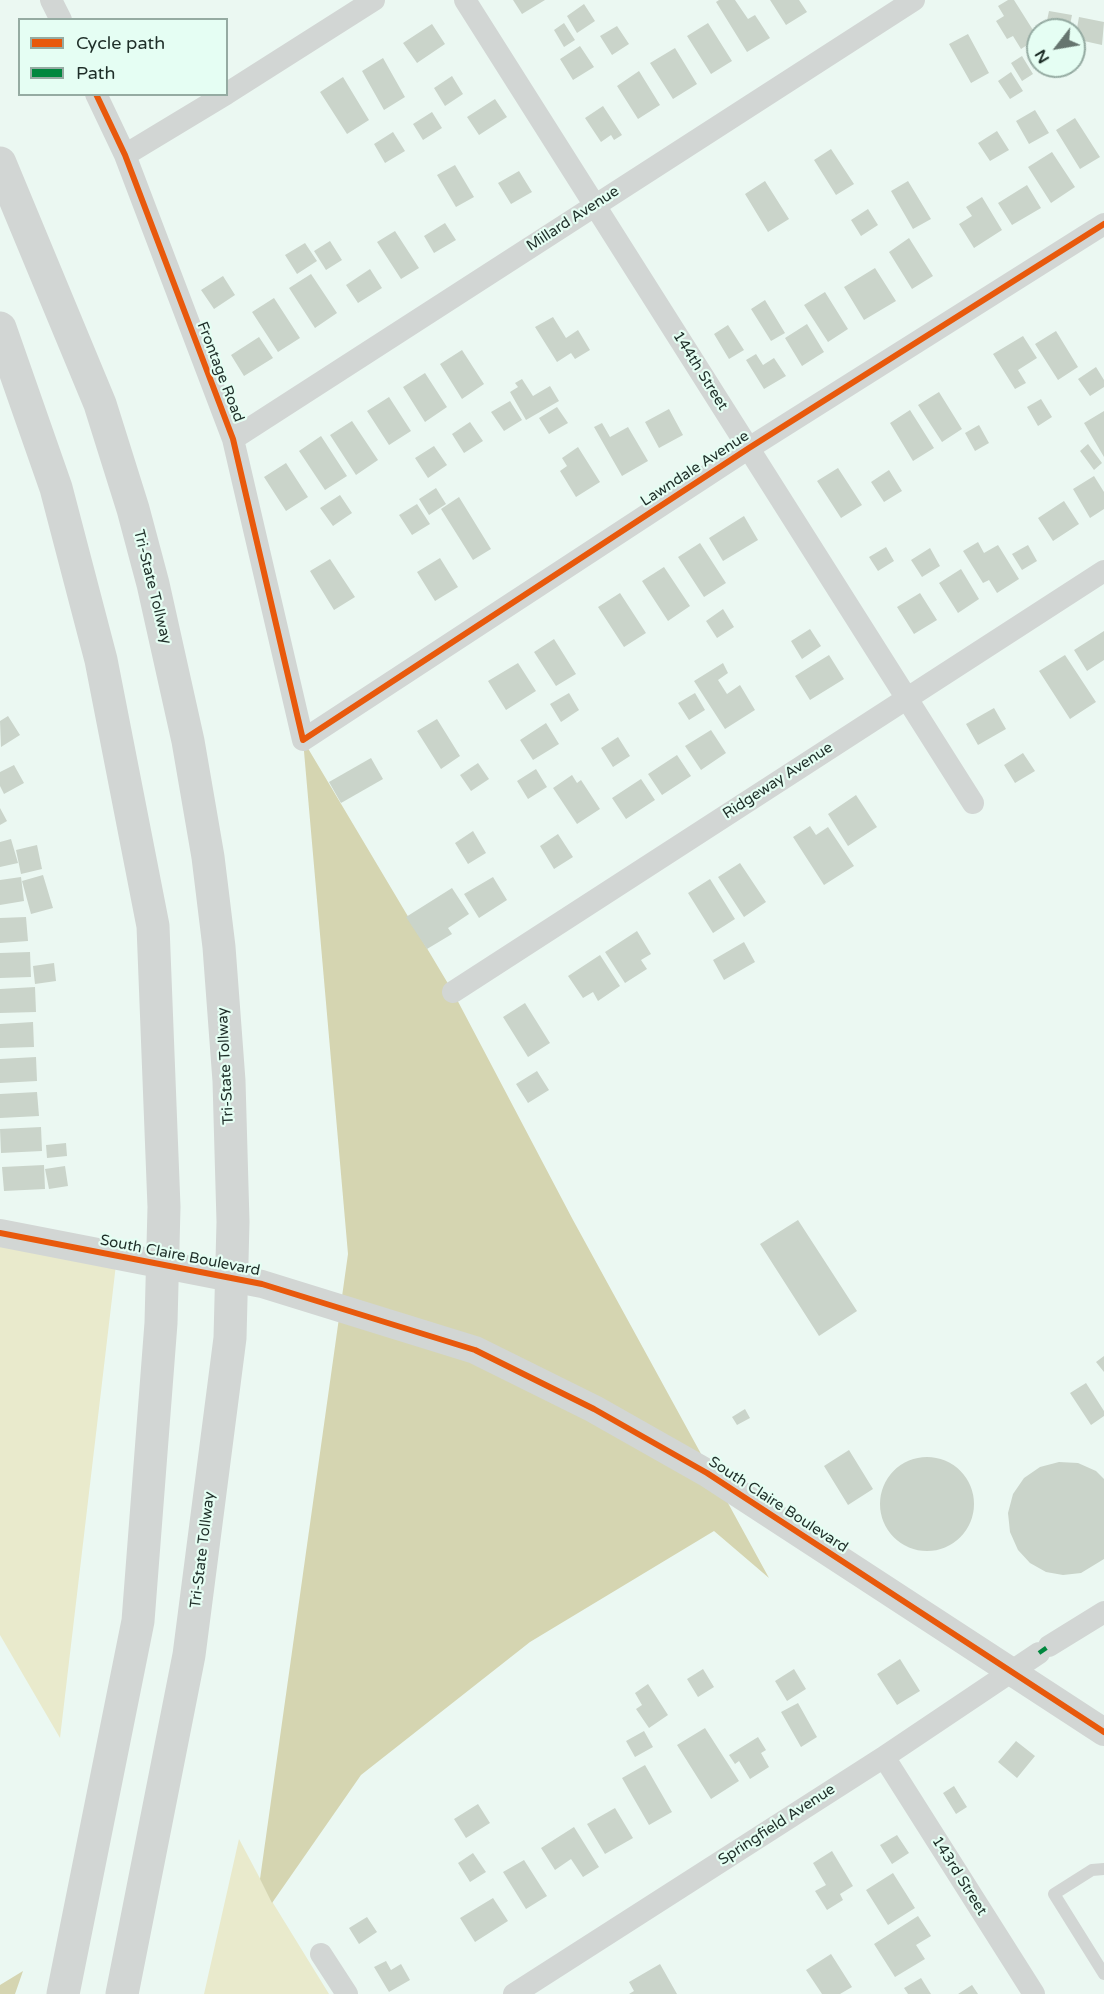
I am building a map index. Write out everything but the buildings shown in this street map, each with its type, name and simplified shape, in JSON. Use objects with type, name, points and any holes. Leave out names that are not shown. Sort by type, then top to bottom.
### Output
[{"type":"highway","name":"Tri-State Tollway","points":[[0,163],[100,404],[134,509],[153,584],[188,741],[208,856],[219,947],[229,1081],[233,1222],[230,1338],[189,1655],[122,1994]]},
{"type":"highway","points":[[0,328],[56,488],[101,660],[153,926],[164,1208],[160,1323],[138,1621],[63,1994]]},
{"type":"street","points":[[51,0],[59,18]]},
{"type":"street","points":[[228,93],[374,0]]},
{"type":"street","name":"144th Street","points":[[465,0],[973,803]]},
{"type":"street","name":"Millard Avenue","points":[[233,439],[914,0]]},
{"type":"street","name":"Frontage Road","points":[[97,96],[125,155],[233,439],[303,740]]},
{"type":"street","points":[[125,155],[223,96]]},
{"type":"street","name":"Lawndale Avenue","points":[[303,740],[749,448],[1104,224]]},
{"type":"street","name":"Ridgeway Avenue","points":[[453,992],[1104,571]]},
{"type":"street","name":"South Claire Boulevard","points":[[0,1233],[262,1284],[475,1350],[594,1409],[707,1473],[1104,1732]]},
{"type":"street","name":"Springfield Avenue","points":[[514,1994],[884,1757],[1011,1670],[1104,1612]]},
{"type":"street","name":"143rd Street","points":[[884,1757],[1034,1994]]},
{"type":"street","points":[[321,1954],[347,1994]]},
{"type":"lane","points":[[1104,1869],[1092,1870],[1054,1894],[1104,1974]]},
{"type":"green space","points":[[303,740],[453,992],[573,1220],[769,1578],[714,1531],[530,1642],[361,1775],[272,1903],[260,1879],[348,1254]]},
{"type":"green space","points":[[0,1233],[117,1256],[60,1738],[0,1635]]},
{"type":"green space","points":[[239,1839],[273,1903],[329,1994],[204,1994]]},
{"type":"green space","points":[[23,1971],[15,1994],[0,1994],[0,1985]]},
{"type":"marked path","points":[[1039,1653],[1049,1646]]},
{"type":"cycle path","points":[[97,96],[125,155],[233,439],[303,740],[749,448],[1104,224]]},
{"type":"cycle path","points":[[0,1233],[262,1284],[475,1350],[594,1409],[707,1473],[1104,1732]]}]
